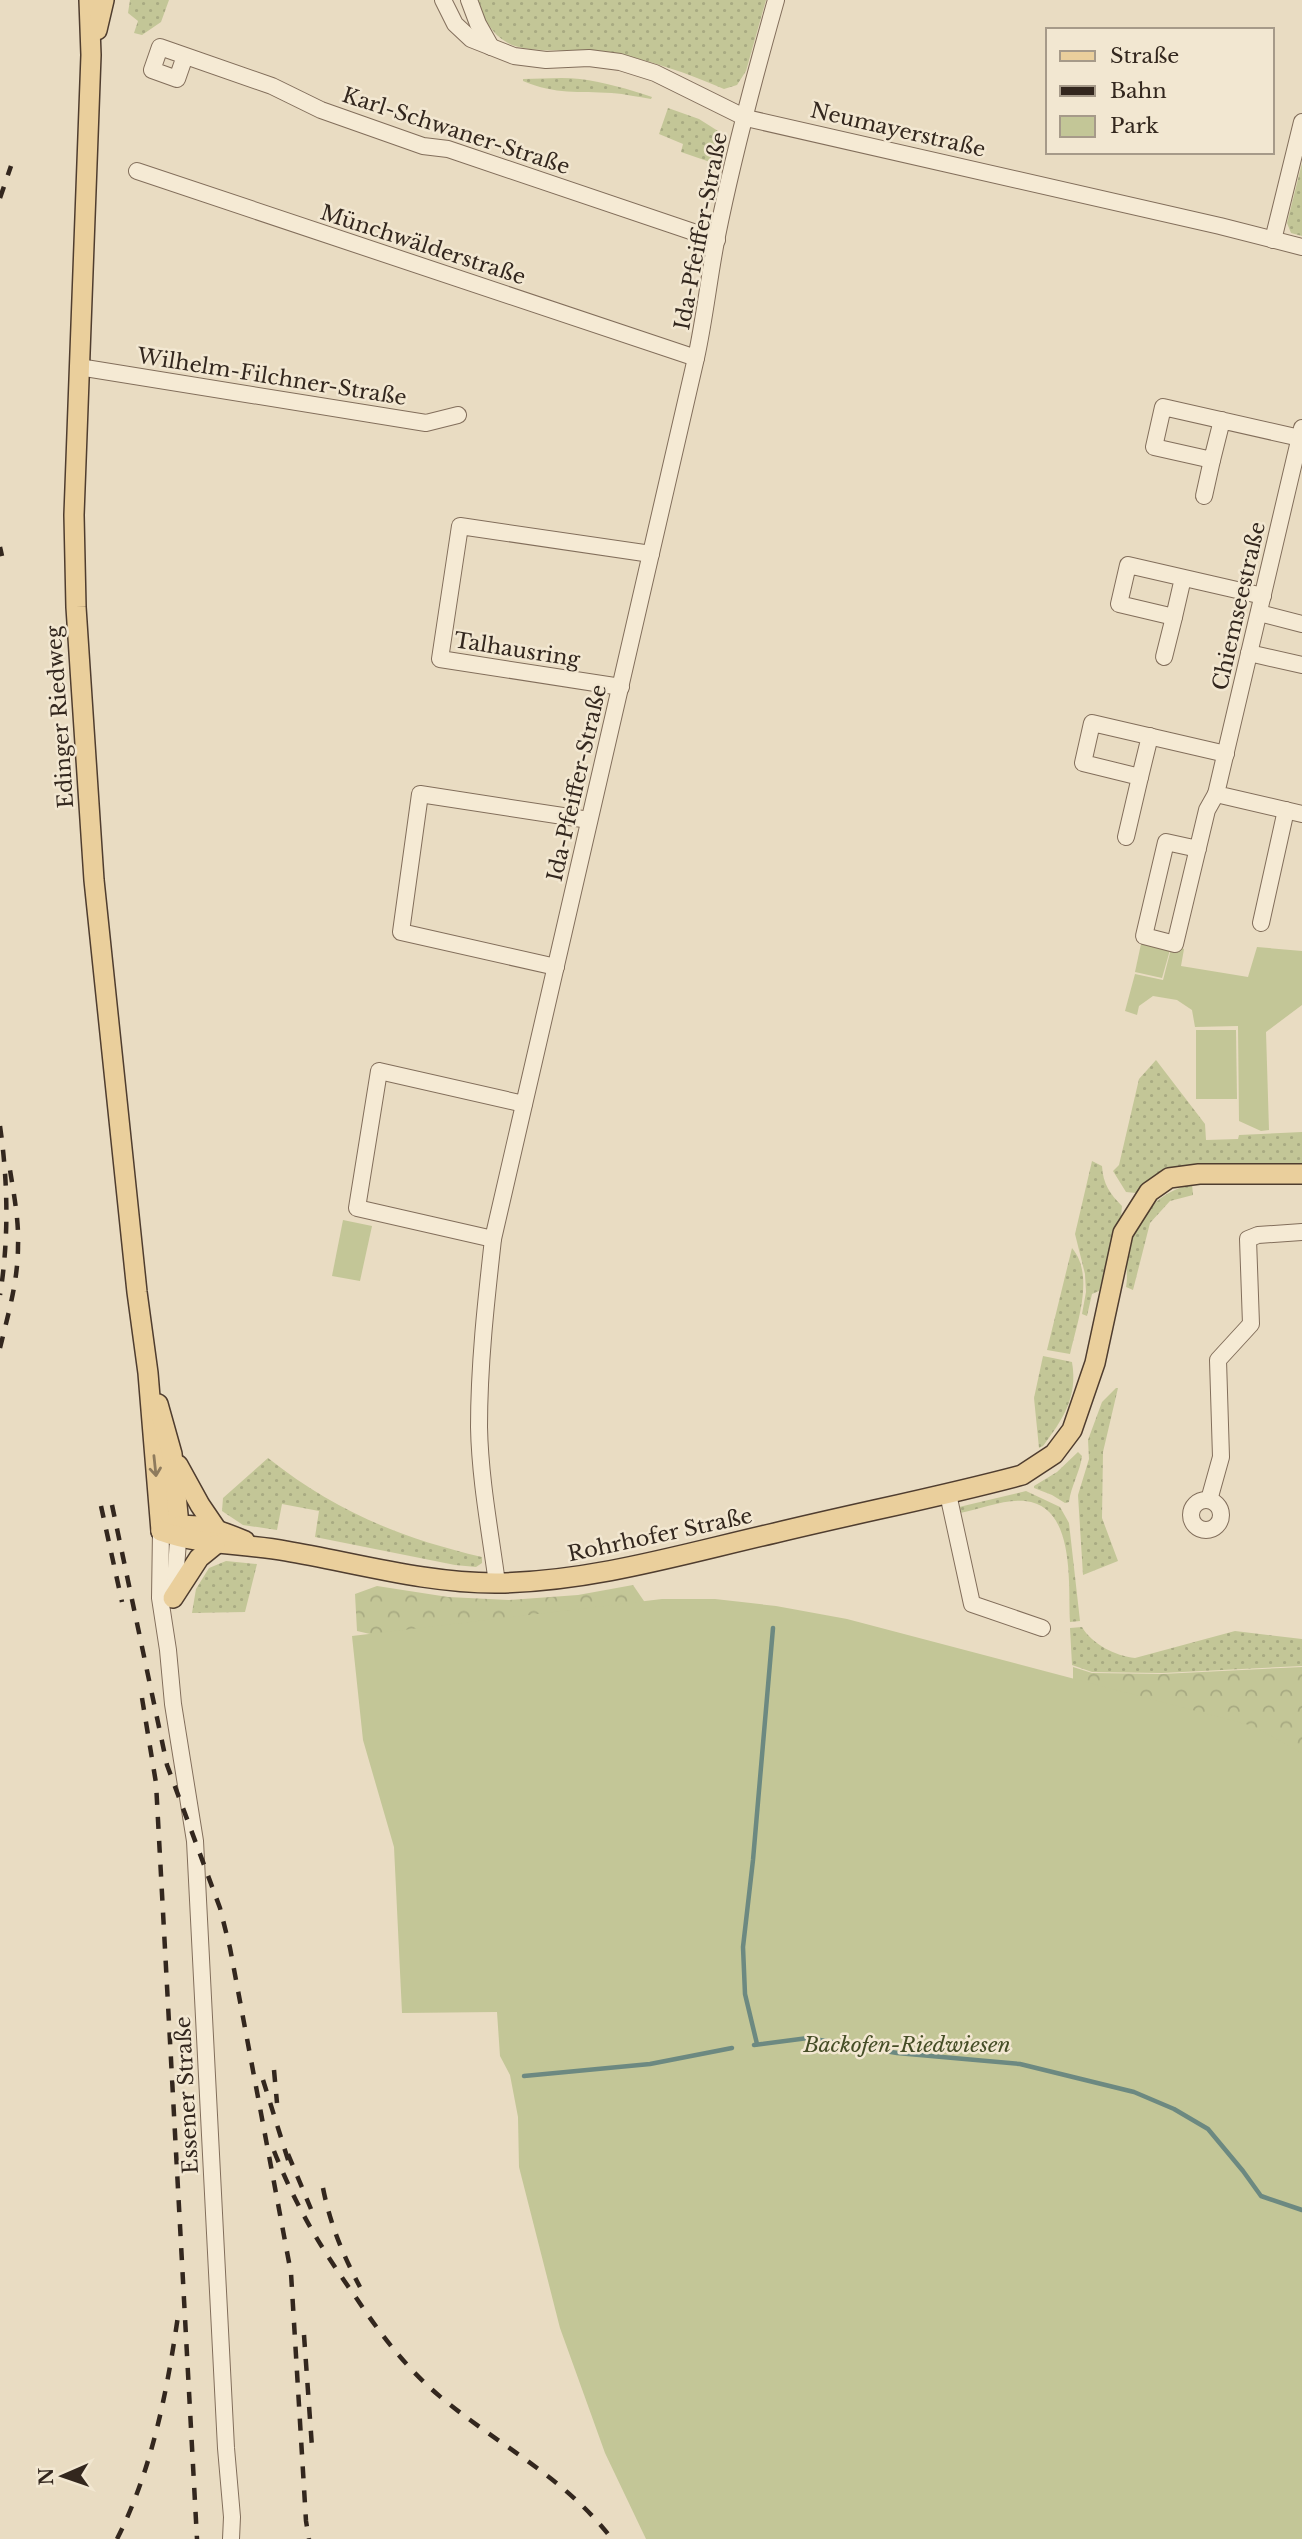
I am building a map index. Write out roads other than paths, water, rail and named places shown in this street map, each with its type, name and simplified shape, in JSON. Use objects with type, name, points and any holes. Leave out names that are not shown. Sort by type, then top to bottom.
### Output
[{"type":"main road","name":"Edinger Riedweg","points":[[89,0],[91,55],[74,515],[83,741],[136,1292],[173,1531]]},
{"type":"main road","name":"Edinger Riedweg","points":[[91,55],[104,0]]},
{"type":"main road","name":"Rohrhofer Straße","points":[[173,1531],[438,1579],[497,1583],[560,1580],[606,1573],[1022,1475],[1054,1454],[1067,1439],[1088,1389],[1123,1233],[1149,1192],[1169,1178],[1199,1174],[1302,1174]]},
{"type":"main road","name":"Edinger Riedweg","points":[[148,1373],[172,1454],[173,1531]]},
{"type":"main road","points":[[172,1454],[216,1537],[173,1598]]},
{"type":"street","points":[[469,0],[491,47]]},
{"type":"street","name":"Ida-Pfeiffer-Straße","points":[[497,1583],[484,1496],[480,1428],[481,1348],[493,1239],[696,358],[738,139],[746,118],[776,0]]},
{"type":"street","name":"Neumayerstraße","points":[[447,3],[455,24],[471,39],[528,59],[589,58],[638,66],[746,118],[1302,247]]},
{"type":"street","name":"Karl-Schwaner-Straße","points":[[185,56],[272,86],[321,110],[424,146],[448,149],[717,240]]},
{"type":"street","points":[[1273,240],[1300,140],[1302,122]]},
{"type":"street","name":"Münchwälderstraße","points":[[137,171],[696,358]]},
{"type":"street","name":"Wilhelm-Filchner-Straße","points":[[79,367],[426,423],[458,415]]},
{"type":"street","points":[[1212,460],[1154,446],[1163,407],[1301,433]]},
{"type":"street","points":[[1204,496],[1222,420]]},
{"type":"street","name":"Chiemseestraße","points":[[1198,849],[1166,842],[1144,936],[1175,944],[1198,849],[1207,810],[1216,794],[1263,596],[1296,479],[1301,433]]},
{"type":"street","name":"Talhausring","points":[[621,687],[440,659],[460,526],[651,554]]},
{"type":"street","points":[[1174,617],[1119,604],[1128,565],[1263,596]]},
{"type":"street","points":[[1164,657],[1183,578]]},
{"type":"street","points":[[1259,613],[1302,624]]},
{"type":"street","points":[[1249,653],[1302,665]]},
{"type":"street","points":[[1140,777],[1083,763],[1093,723],[1226,754]]},
{"type":"street","points":[[1126,837],[1150,736]]},
{"type":"street","points":[[556,967],[401,932],[420,794],[589,820]]},
{"type":"street","points":[[1216,794],[1294,812],[1261,923]]},
{"type":"street","points":[[493,1239],[357,1208],[379,1071],[524,1104]]},
{"type":"street","points":[[1209,1500],[1221,1457],[1218,1360],[1251,1324],[1248,1239],[1258,1235],[1302,1232]]},
{"type":"street","points":[[948,1494],[972,1604],[1042,1628]]},
{"type":"street","name":"Essener Straße","points":[[169,1650],[173,1598],[173,1531]]},
{"type":"street","name":"Essener Straße","points":[[173,1531],[160,1598],[169,1650],[173,1704],[195,1841],[226,2448],[232,2517],[231,2539]]},
{"type":"waterway","points":[[757,2044],[745,1994],[743,1947],[773,1628]]},
{"type":"waterway","points":[[754,2045],[808,2038],[897,2053],[1020,2064],[1134,2092],[1174,2109],[1208,2129],[1261,2196],[1302,2210]]},
{"type":"waterway","points":[[524,2076],[650,2064],[732,2048]]},
{"type":"railway","points":[[0,198],[11,166]]},
{"type":"railway","points":[[0,547],[2,556]]},
{"type":"railway","points":[[0,1126],[6,1210],[0,1295]]},
{"type":"railway","points":[[0,1348],[18,1259],[17,1218],[10,1170]]},
{"type":"railway","points":[[112,1505],[167,1765],[220,1908],[230,1948],[291,2273],[309,2539]]},
{"type":"railway","points":[[101,1506],[122,1602]]},
{"type":"railway","points":[[142,1698],[156,1783],[197,2539]]},
{"type":"railway","points":[[274,2070],[277,2103]]},
{"type":"railway","points":[[263,2080],[289,2163]]},
{"type":"railway","points":[[274,2151],[291,2191],[321,2245],[398,2355],[448,2403],[575,2499],[612,2539]]},
{"type":"railway","points":[[288,2154],[311,2209]]},
{"type":"railway","points":[[323,2188],[338,2239],[360,2287]]},
{"type":"railway","points":[[117,2539],[149,2458],[169,2373],[178,2316]]},
{"type":"railway","points":[[304,2335],[312,2447]]},
{"type":"park label","name":"Backofen-Riedwiesen","points":[[907,2045]]}]
